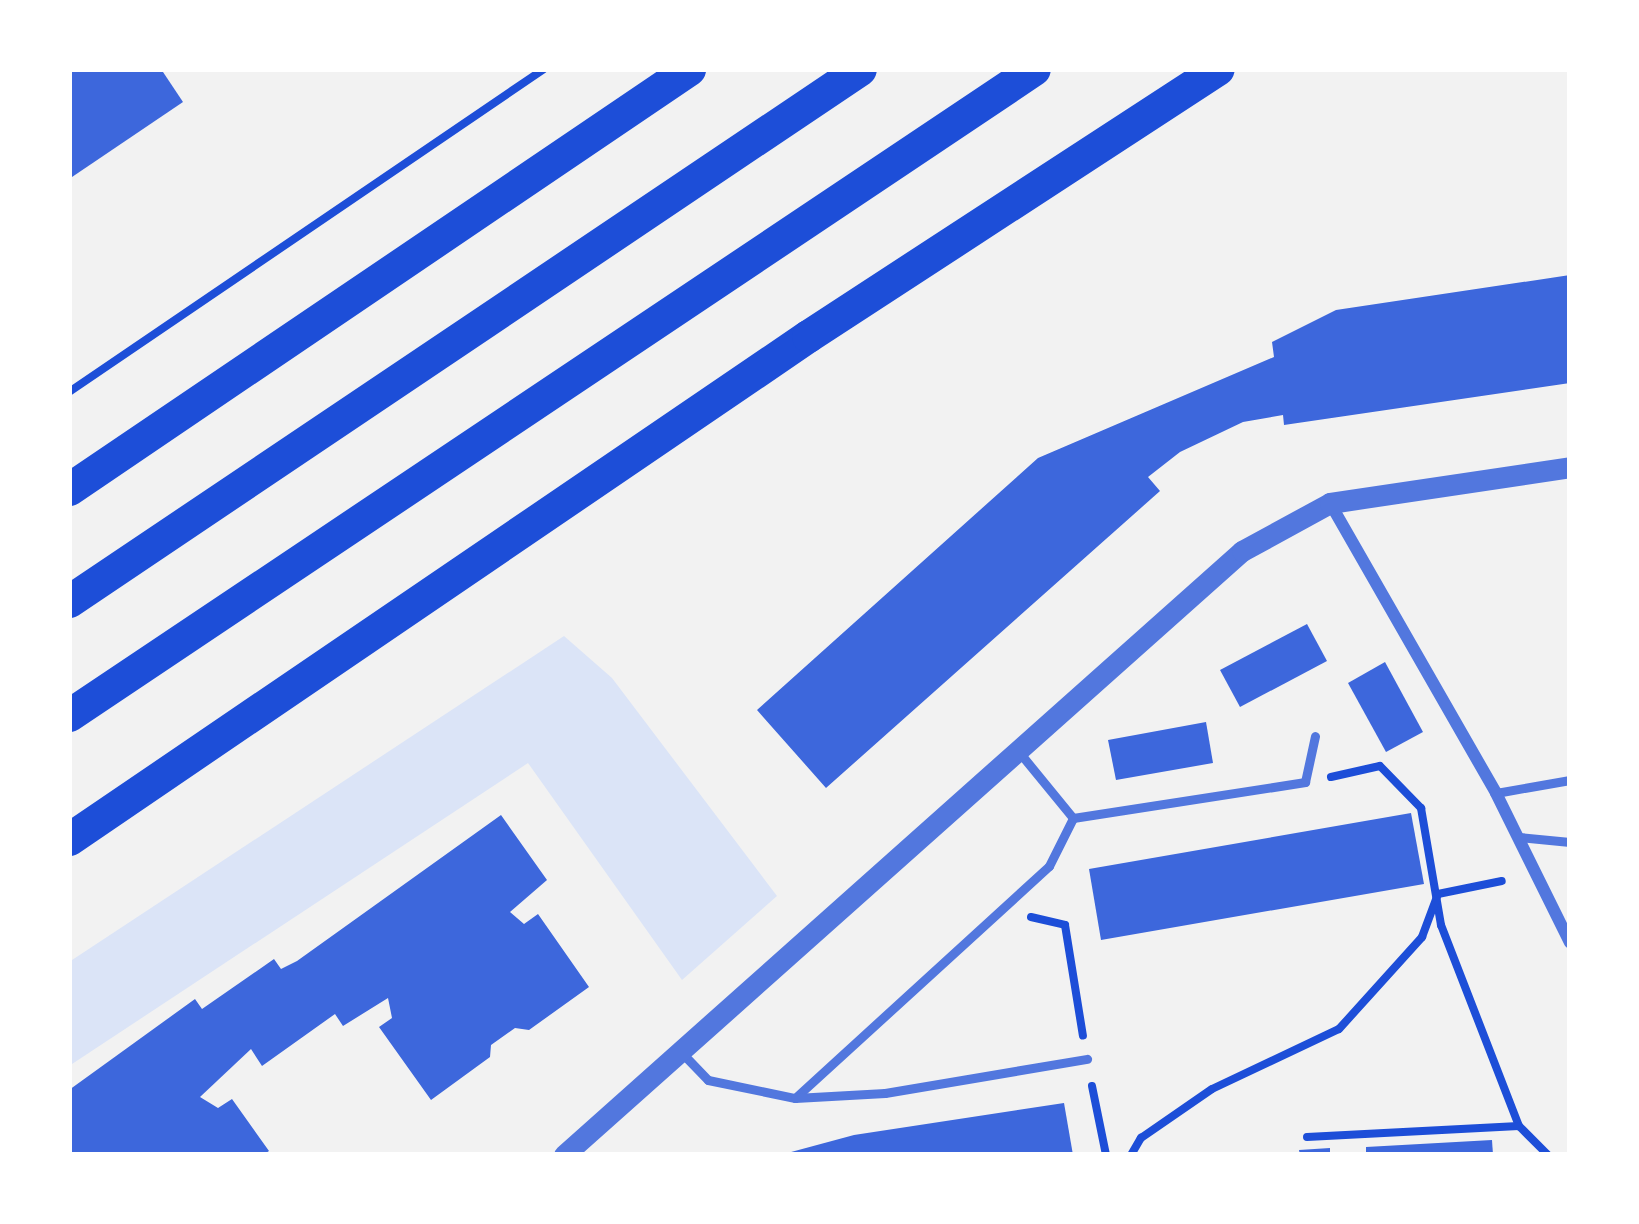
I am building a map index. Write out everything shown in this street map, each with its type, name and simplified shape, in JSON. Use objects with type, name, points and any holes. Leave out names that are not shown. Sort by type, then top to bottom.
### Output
[{"type":"highway","points":[[69,489],[689,69]]},
{"type":"highway","points":[[69,601],[860,69]]},
{"type":"highway","points":[[69,715],[1034,69]]},
{"type":"highway","points":[[69,839],[808,336],[1219,69]]},
{"type":"street","points":[[564,1155],[833,922],[1016,748],[1242,550],[1330,502],[1570,466]]},
{"type":"street","points":[[1330,502],[1496,793],[1570,943]]},
{"type":"lane","points":[[1072,818],[1305,782],[1315,736]]},
{"type":"lane","points":[[1016,748],[1072,818]]},
{"type":"lane","points":[[1496,793],[1570,780]]},
{"type":"lane","points":[[795,1098],[1049,866],[1072,818]]},
{"type":"lane","points":[[1519,837],[1570,842]]},
{"type":"lane","points":[[681,1052],[708,1080],[795,1098],[885,1094],[1087,1059]]},
{"type":"path","points":[[69,392],[544,69]]},
{"type":"path","points":[[1305,782],[1380,766],[1421,808],[1441,925],[1519,1126],[1548,1155]]},
{"type":"path","points":[[1438,894],[1502,880]]},
{"type":"path","points":[[1130,1155],[1141,1138],[1212,1089],[1339,1029],[1422,937],[1438,894]]},
{"type":"path","points":[[998,910],[1065,925],[1106,1155]]},
{"type":"path","points":[[1307,1138],[1519,1126]]},
{"type":"shaded area","points":[[564,636],[612,678],[777,896],[682,980],[528,763],[69,1066],[69,962]]},
{"type":"building","points":[[69,69],[161,69],[183,102],[72,177]]},
{"type":"building","points":[[1570,275],[1570,383],[1284,425],[1283,415],[1243,422],[1180,452],[1148,477],[1160,491],[826,788],[757,710],[1038,458],[1274,357],[1272,342],[1336,310]]},
{"type":"building","points":[[1307,624],[1327,661],[1240,707],[1220,670]]},
{"type":"building","points":[[1385,662],[1423,732],[1386,752],[1348,683]]},
{"type":"building","points":[[1206,722],[1213,763],[1116,780],[1108,740]]},
{"type":"building","points":[[1411,813],[1424,884],[1101,940],[1089,869]]},
{"type":"building","points":[[501,815],[547,880],[510,912],[524,924],[538,914],[589,987],[529,1030],[515,1028],[491,1045],[490,1057],[431,1100],[379,1027],[392,1018],[388,998],[343,1026],[335,1014],[262,1066],[251,1049],[200,1097],[218,1108],[232,1099],[269,1151],[263,1155],[69,1155],[69,1090],[195,999],[202,1009],[274,959],[281,969],[297,961]]},
{"type":"building","points":[[1064,1103],[1073,1155],[780,1155],[854,1135]]},
{"type":"building","points":[[1492,1140],[1493,1155],[1366,1155],[1366,1147]]},
{"type":"building","points":[[1330,1148],[1330,1155],[1300,1155],[1299,1150]]}]
